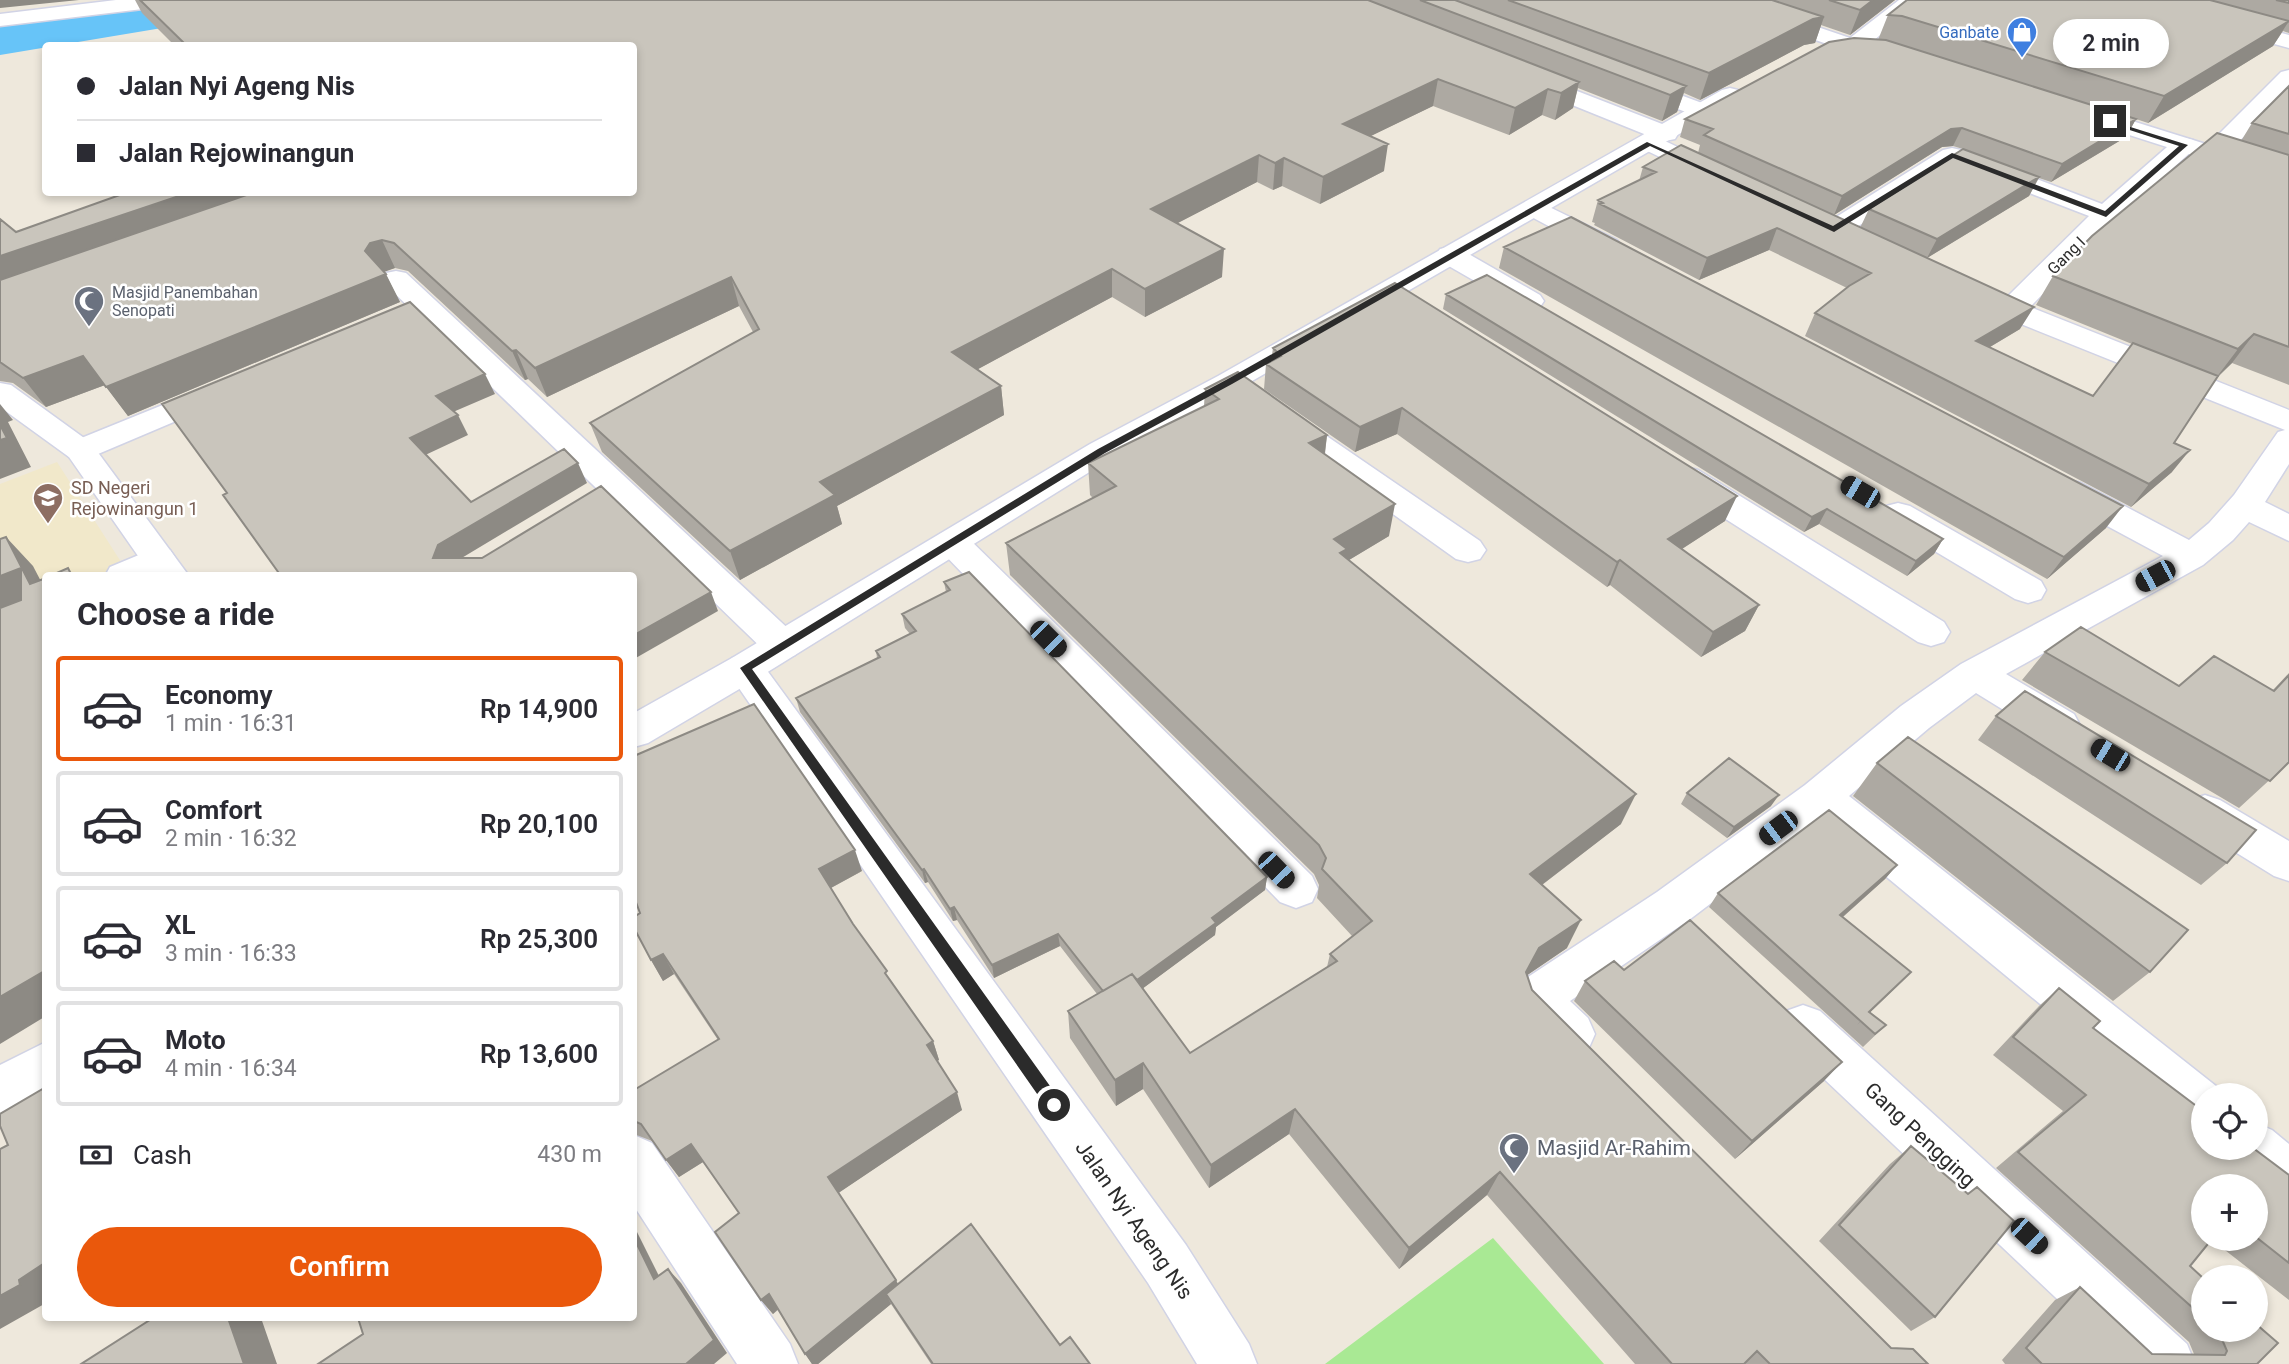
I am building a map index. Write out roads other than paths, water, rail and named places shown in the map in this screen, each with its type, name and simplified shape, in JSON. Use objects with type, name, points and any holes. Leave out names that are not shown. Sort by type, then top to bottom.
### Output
[{"type":"street","points":[[0,20],[168,0]]},
{"type":"street","points":[[1718,0],[1867,47]]},
{"type":"street","points":[[1801,58],[1829,47],[1867,47],[1912,0]]},
{"type":"street","points":[[2136,0],[2289,42]]},
{"type":"street","points":[[1503,69],[1658,139],[1736,184]]},
{"type":"street","points":[[1613,77],[1702,111]]},
{"type":"street","points":[[2213,154],[2289,78]]},
{"type":"street","points":[[637,730],[1101,451],[1248,395],[1400,298],[1450,255],[1751,84]]},
{"type":"street","points":[[2055,103],[2289,178]]},
{"type":"street","name":"Gang I","points":[[2011,310],[2106,214],[2184,145]]},
{"type":"street","points":[[1809,218],[1846,235],[1952,155],[2106,214]]},
{"type":"street","points":[[1535,208],[1632,259]]},
{"type":"street","points":[[1450,255],[1559,318]]},
{"type":"street","name":"Jalan Nyi Ageng Nis","points":[[396,279],[412,311],[763,656],[1167,1264],[1228,1364]]},
{"type":"street","points":[[1952,283],[2011,310],[2289,421]]},
{"type":"street","points":[[80,450],[246,380]]},
{"type":"street","points":[[0,392],[80,450],[164,568],[144,572]]},
{"type":"street","points":[[1248,395],[1468,550]]},
{"type":"street","points":[[1606,1069],[1538,1001],[1544,992],[1688,920],[1820,797],[1915,717],[1975,674],[2191,556],[2224,532],[2246,506],[2289,439]]},
{"type":"street","points":[[1660,461],[1931,632]]},
{"type":"street","points":[[2046,479],[2191,556]]},
{"type":"street","points":[[1872,499],[2028,590]]},
{"type":"street","points":[[2246,506],[2289,529]]},
{"type":"street","points":[[952,542],[1296,890]]},
{"type":"street","points":[[1975,674],[2091,744]]},
{"type":"street","points":[[2173,793],[2289,863]]},
{"type":"street","points":[[1820,797],[2191,1097]]},
{"type":"street","name":"Gang Pengging","points":[[1774,1000],[2167,1364]]},
{"type":"street","points":[[0,1091],[42,1068]]},
{"type":"street","points":[[2268,1160],[2289,1177]]},
{"type":"street","points":[[637,1165],[770,1364]]},
{"type":"waterway","points":[[0,39],[174,10],[317,0]]},
{"type":"place","name":"Ganbate","points":[[2022,59]]},
{"type":"place","name":"Masjid Panembahan Senopati","points":[[89,328]]},
{"type":"place","name":"SD Negeri Rejowinangun 1","points":[[48,525]]},
{"type":"place","name":"Masjid Ar-Rahim","points":[[1514,1175]]}]
